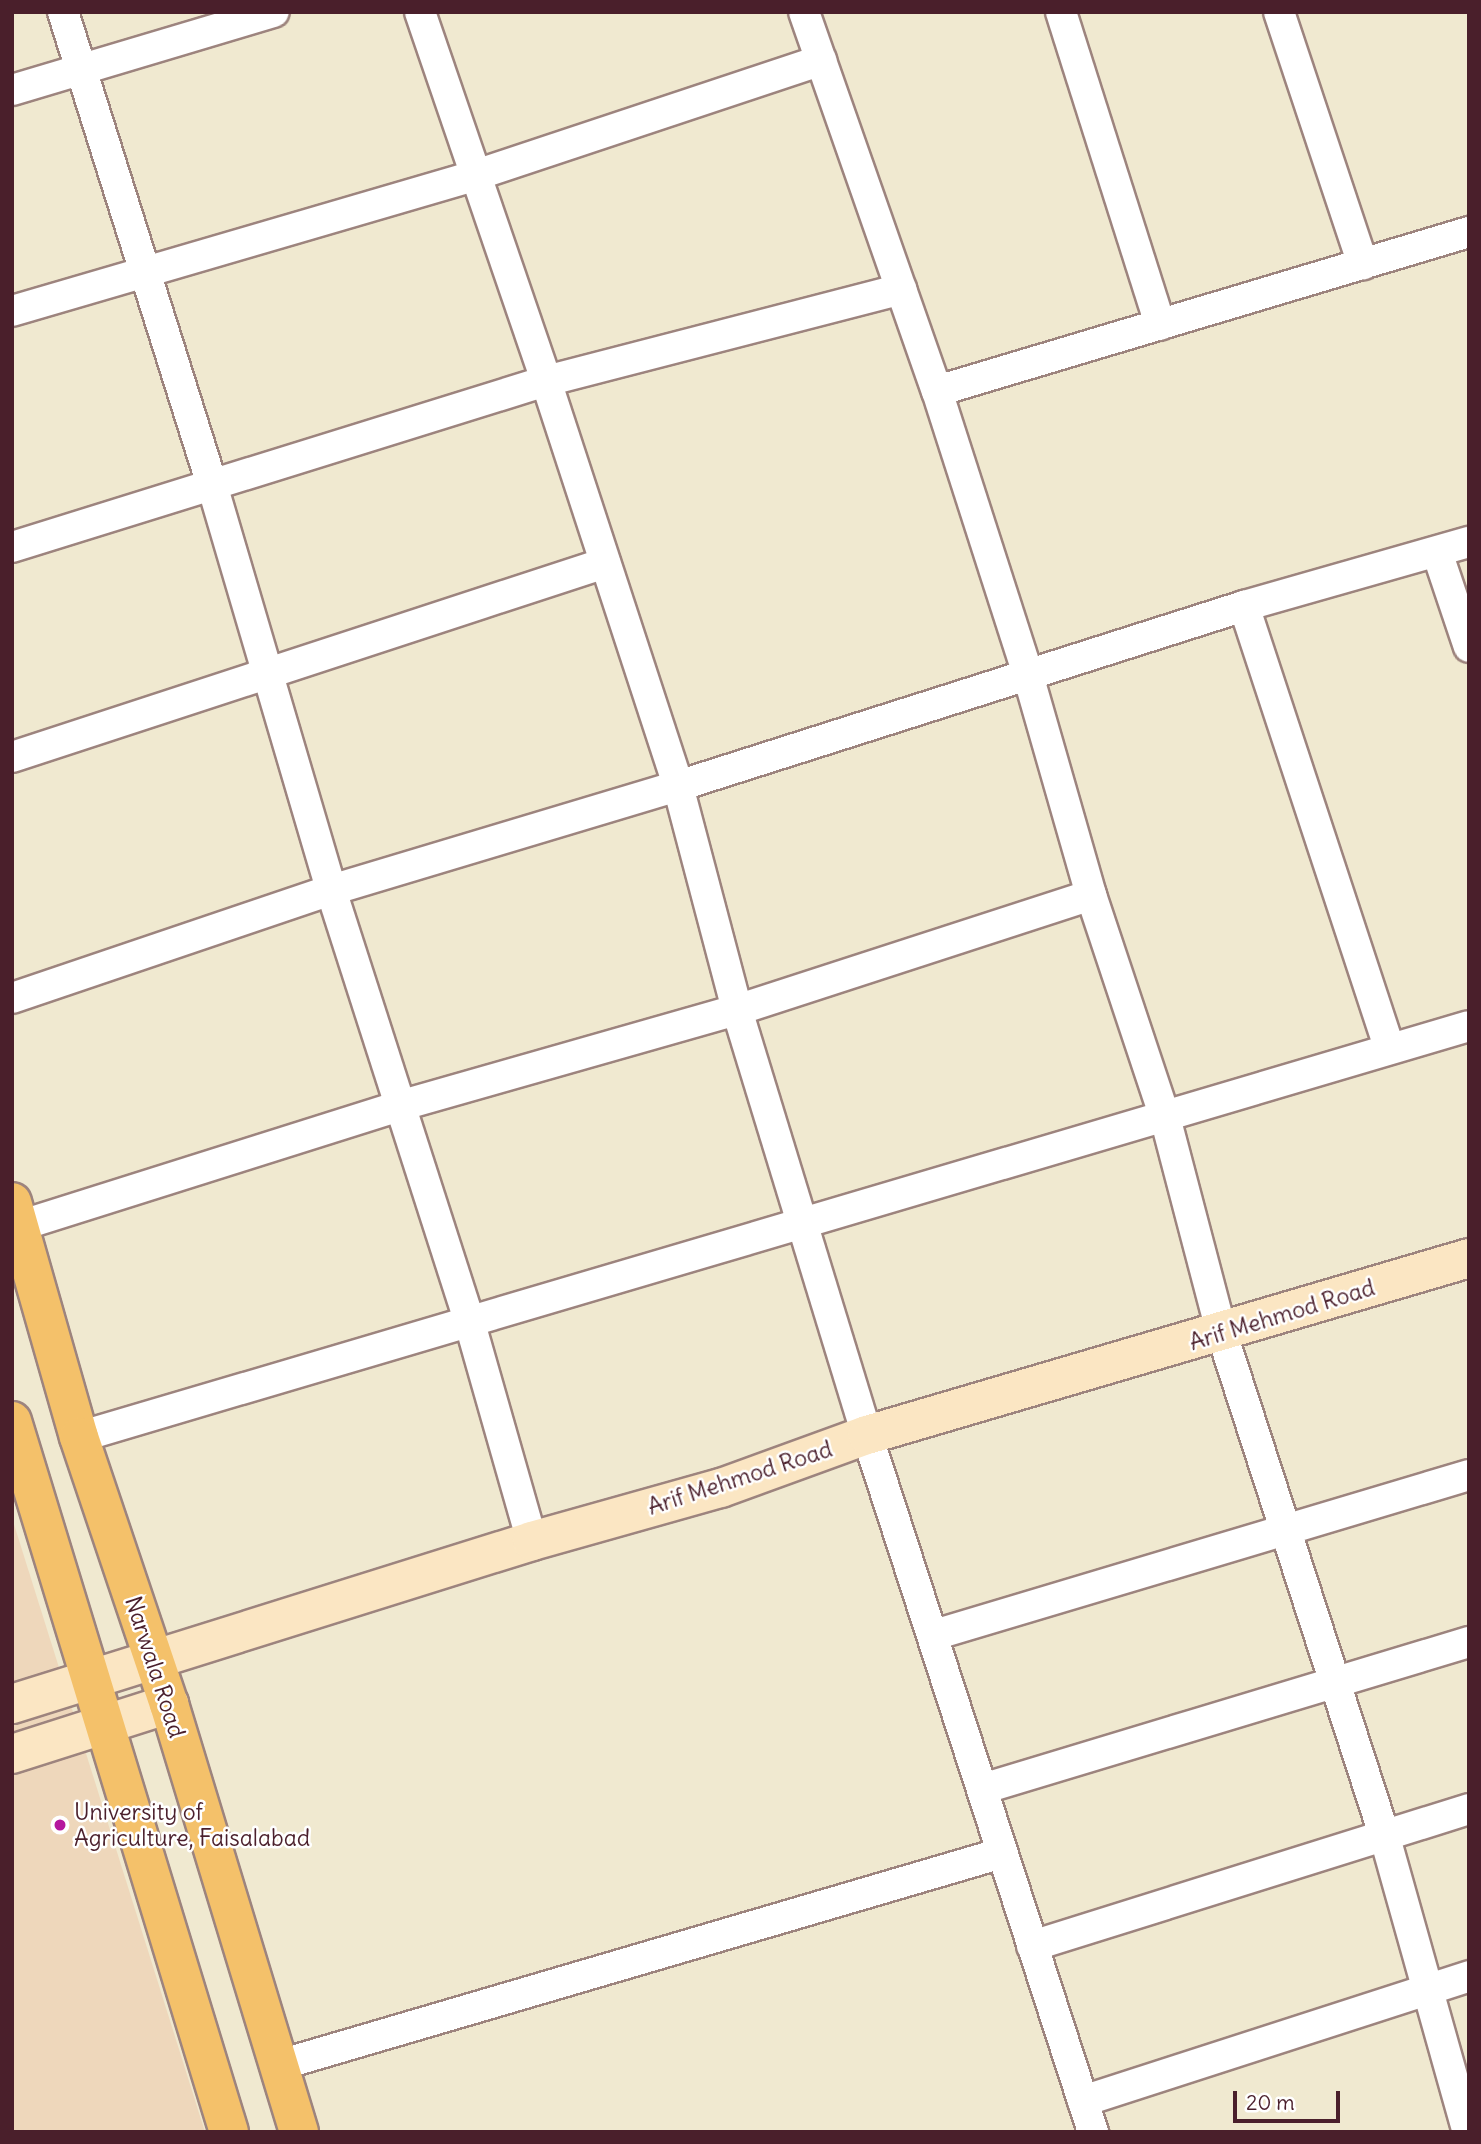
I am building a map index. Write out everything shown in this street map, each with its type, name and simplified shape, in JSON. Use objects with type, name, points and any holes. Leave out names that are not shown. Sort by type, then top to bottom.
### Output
[{"type":"main road","name":"Narwala Road","points":[[16,1214],[79,1437],[169,1704],[275,2066],[299,2132]]},
{"type":"main road","points":[[12,1421],[229,2132]]},
{"type":"street","points":[[63,12],[141,270],[213,488],[331,890],[469,1320],[532,1541]]},
{"type":"street","points":[[12,90],[274,12]]},
{"type":"street","points":[[420,12],[473,176],[547,381],[678,786],[737,1010],[867,1435],[1093,2132]]},
{"type":"street","points":[[804,12],[937,391],[1028,675],[1091,895],[1165,1117],[1222,1334],[1283,1531],[1384,1834],[1468,2132]]},
{"type":"street","points":[[1061,12],[1160,325]]},
{"type":"street","points":[[1279,12],[1363,264]]},
{"type":"street","points":[[12,311],[141,270],[473,176],[821,60]]},
{"type":"street","points":[[937,391],[1469,232]]},
{"type":"street","points":[[12,547],[213,488],[547,381],[901,289]]},
{"type":"street","points":[[12,998],[331,890],[678,786],[1244,606],[1469,542]]},
{"type":"street","points":[[1437,552],[1469,647]]},
{"type":"street","points":[[12,757],[268,670],[605,563]]},
{"type":"street","points":[[1244,606],[1390,1049]]},
{"type":"street","points":[[16,1214],[737,1010],[1091,895]]},
{"type":"street","points":[[79,1437],[1469,1026]]},
{"type":"street","name":"Arif Mehmod Road","points":[[12,1704],[532,1541],[721,1488],[867,1435],[1222,1334],[1469,1258]]},
{"type":"street","points":[[933,1635],[1469,1475]]},
{"type":"street","points":[[982,1789],[1469,1642]]},
{"type":"street","points":[[12,1754],[169,1704]]},
{"type":"street","points":[[1032,1946],[1469,1809]]},
{"type":"street","points":[[275,2066],[1002,1853]]},
{"type":"street","points":[[1083,2101],[1469,1976]]},
{"type":"shaded area","name":"University of Agriculture, Faisalabad","points":[[12,1518],[205,2132],[12,2132]]},
{"type":"place","name":"University of Agriculture, Faisalabad","points":[[60,1825]]}]
